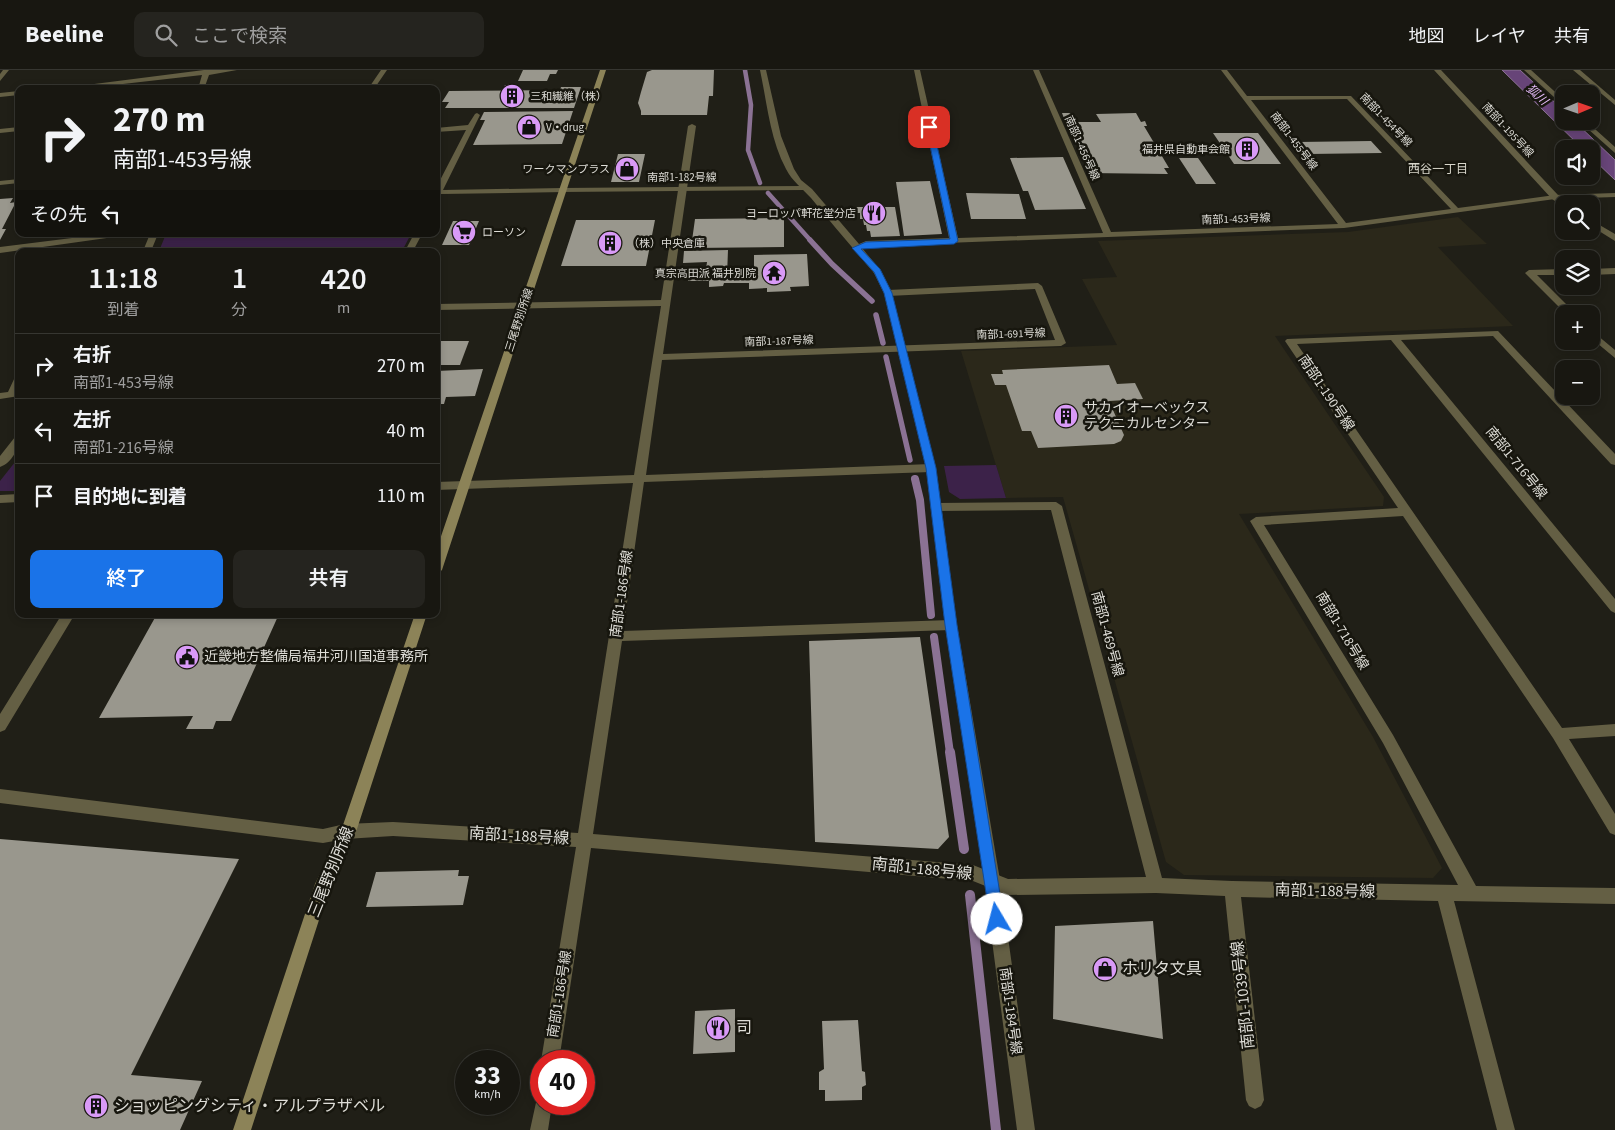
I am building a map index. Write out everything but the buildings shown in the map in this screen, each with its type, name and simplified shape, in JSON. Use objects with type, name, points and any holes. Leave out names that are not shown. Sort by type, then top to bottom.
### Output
[{"type":"main road","name":"三尾野別所線","points":[[440,558],[603,70]]},
{"type":"main road","name":"三尾野別所線","points":[[242,1130],[323,884],[349,829],[421,618]]},
{"type":"street","points":[[0,79],[6,70]]},
{"type":"street","points":[[93,85],[234,70]]},
{"type":"street","points":[[374,85],[384,70]]},
{"type":"street","name":"南部1-184号線","points":[[764,70],[782,152],[803,188],[809,191],[877,271],[888,293],[931,468],[938,507],[951,625],[992,880],[1026,1130]]},
{"type":"street","points":[[917,70],[954,241]]},
{"type":"street","name":"南部1-456号線","points":[[1036,70],[1108,234]]},
{"type":"street","name":"南部1-455号線","points":[[1224,70],[1344,226]]},
{"type":"street","name":"南部1-195号線","points":[[1437,70],[1555,197]]},
{"type":"street","points":[[1527,70],[1555,96]]},
{"type":"street","points":[[1576,70],[1615,104]]},
{"type":"street","points":[[202,85],[206,72]]},
{"type":"street","points":[[0,95],[15,93]]},
{"type":"street","points":[[1607,97],[1615,96]]},
{"type":"street","name":"南部1-454号線","points":[[1247,98],[1349,97],[1456,210]]},
{"type":"street","points":[[440,187],[477,115]]},
{"type":"street","name":"南部1-186号線","points":[[552,1050],[692,126]]},
{"type":"street","points":[[440,130],[471,127]]},
{"type":"street","points":[[0,131],[15,129]]},
{"type":"street","points":[[1592,130],[1615,151]]},
{"type":"street","points":[[0,183],[15,181]]},
{"type":"street","name":"南部1-182号線","points":[[440,193],[683,188],[803,188]]},
{"type":"street","name":"南部1-453号線","points":[[1600,196],[1615,195]]},
{"type":"street","name":"南部1-453号線","points":[[856,248],[866,244],[1344,226],[1555,197]]},
{"type":"street","points":[[1600,228],[1615,238]]},
{"type":"street","points":[[15,248],[98,237]]},
{"type":"street","points":[[80,248],[84,239]]},
{"type":"street","points":[[0,250],[15,248]]},
{"type":"street","points":[[1602,271],[1615,271]]},
{"type":"street","points":[[1602,271],[1615,280]]},
{"type":"street","points":[[1555,272],[1529,273],[1563,305]]},
{"type":"street","name":"南部1-691号線","points":[[888,293],[1038,286],[1061,343],[901,350]]},
{"type":"street","points":[[440,307],[665,303]]},
{"type":"street","name":"南部1-190号線","points":[[1615,461],[1495,333],[1290,341],[1558,734],[1615,828]]},
{"type":"street","name":"南部1-716号線","points":[[1394,337],[1615,608]]},
{"type":"street","points":[[1600,341],[1615,355]]},
{"type":"street","name":"南部1-187号線","points":[[657,357],[901,350]]},
{"type":"street","points":[[0,396],[15,394]]},
{"type":"street","points":[[0,463],[15,445]]},
{"type":"street","points":[[440,486],[931,468]]},
{"type":"street","points":[[0,499],[15,498]]},
{"type":"street","name":"南部1-469号線","points":[[938,507],[1056,506],[1156,885]]},
{"type":"street","name":"南部1-718号線","points":[[1408,512],[1256,521],[1388,739],[1471,893]]},
{"type":"street","points":[[0,726],[67,618]]},
{"type":"street","points":[[616,636],[951,625]]},
{"type":"street","points":[[1558,734],[1615,730]]},
{"type":"street","name":"南部1-188号線","points":[[0,796],[323,836],[349,829],[374,828],[583,840],[973,872],[1008,887],[1156,885],[1232,889],[1615,896]]},
{"type":"street","name":"南部1-1039号線","points":[[1232,889],[1255,1100]]},
{"type":"street","points":[[1444,893],[1506,1130]]},
{"type":"street","points":[[539,1130],[541,1115]]},
{"type":"shaded area","points":[[1458,217],[1487,244],[1438,247],[1513,326],[1275,336],[1384,497],[1383,506],[1239,514],[1373,737],[1442,868],[1433,878],[1184,875],[1166,862],[1063,497],[1006,498],[961,351],[1117,345],[1082,279],[1117,277],[1098,241],[1348,232]]},
{"type":"shaded area","points":[[165,237],[409,237],[404,248],[160,248]]},
{"type":"shaded area","points":[[15,462],[15,491],[0,491],[0,481]]},
{"type":"shaded area","points":[[996,465],[1006,498],[960,499],[949,492],[944,466]]},
{"type":"water","name":"狐川","points":[[1502,70],[1520,70],[1555,103],[1555,122]]},
{"type":"water","points":[[1564,130],[1583,130],[1594,140],[1574,140]]},
{"type":"water","points":[[1600,146],[1615,160],[1615,180],[1600,166]]},
{"type":"waterway","points":[[745,70],[751,105],[748,150],[760,183]]},
{"type":"waterway","points":[[768,193],[811,241]]},
{"type":"waterway","points":[[810,240],[832,264],[872,301]]},
{"type":"waterway","points":[[876,315],[883,343]]},
{"type":"waterway","points":[[886,357],[910,460]]},
{"type":"waterway","points":[[915,479],[920,500],[931,615]]},
{"type":"waterway","points":[[934,637],[950,753]]},
{"type":"waterway","points":[[950,752],[964,849]]},
{"type":"waterway","points":[[970,895],[996,1130]]},
{"type":"place","name":"三和繊維（株）","points":[[512,96]]},
{"type":"place","name":"V・drug","points":[[529,127]]},
{"type":"place","name":"福井県自動車会館","points":[[1247,149]]},
{"type":"place","name":"ワークマンプラス","points":[[627,169]]},
{"type":"place","name":"ヨーロッパ軒花堂分店","points":[[874,213]]},
{"type":"place","name":"ローソン","points":[[464,232]]},
{"type":"place","name":"（株）中央倉庫","points":[[610,243]]},
{"type":"place","name":"真宗高田派 福井別院","points":[[774,273]]},
{"type":"place","name":"サカイオーベックス テクニカルセンター","points":[[1066,416]]},
{"type":"place","name":"近畿地方整備局福井河川国道事務所","points":[[187,657]]},
{"type":"place","name":"ホリタ文具","points":[[1105,969]]},
{"type":"place","name":"司","points":[[718,1028]]},
{"type":"place","name":"ショッピングシティ・アルプラザベル","points":[[96,1106]]},
{"type":"district","name":"西谷一丁目","points":[[1438,169]]},
{"type":"route","points":[[929,127],[954,241],[866,244],[856,248],[877,271],[888,293],[931,468],[938,507],[951,625],[997,919]]}]
